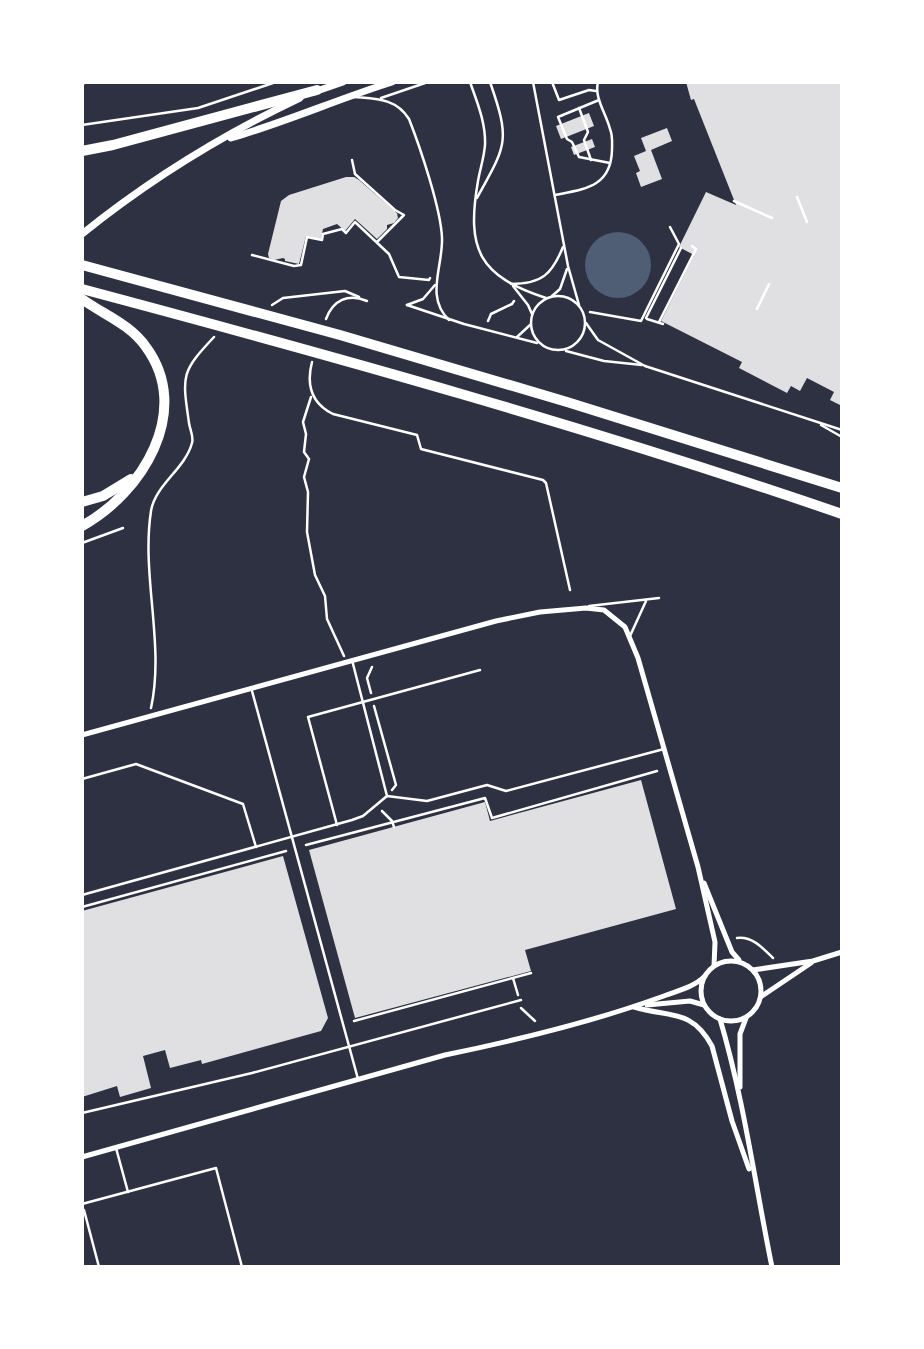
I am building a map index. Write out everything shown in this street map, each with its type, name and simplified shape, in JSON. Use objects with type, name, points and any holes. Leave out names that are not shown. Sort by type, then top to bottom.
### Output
[{"type":"highway","points":[[82,151],[154,135],[317,90]]},
{"type":"highway","points":[[82,265],[340,335],[842,488]]},
{"type":"highway","points":[[82,289],[335,358],[560,424],[842,514]]},
{"type":"highway","points":[[82,299],[126,326],[141,340],[152,356],[163,386],[164,416],[150,457],[124,495],[102,514],[82,526]]},
{"type":"highway","points":[[82,502],[103,496],[121,486],[138,472],[150,457]]},
{"type":"main road","points":[[82,233],[148,184],[191,157],[261,117],[317,90],[343,82]]},
{"type":"main road","points":[[220,141],[268,127],[392,82]]},
{"type":"street","points":[[82,735],[496,621],[574,608],[604,610],[618,620],[629,636],[664,749],[698,867],[715,943],[713,966]]},
{"type":"street","points":[[698,867],[732,951],[741,962],[754,970],[761,982],[762,996],[757,1007],[746,1018],[740,1034],[740,1094]]},
{"type":"street","points":[[754,970],[814,961],[842,952]]},
{"type":"street","points":[[82,1157],[358,1079],[634,1007],[691,986],[713,966],[730,960],[741,962]]},
{"type":"street","points":[[762,996],[814,961]]},
{"type":"street","points":[[705,976],[701,988],[704,1005],[710,1013],[720,1019],[736,1021],[746,1018]]},
{"type":"street","points":[[634,1007],[682,1001],[704,1005]]},
{"type":"street","points":[[634,1007],[690,1020],[706,1035],[712,1046],[732,1121],[754,1182]]},
{"type":"street","points":[[720,1019],[740,1094],[754,1182],[772,1267]]},
{"type":"lane","points":[[377,99],[428,82]]},
{"type":"lane","points":[[470,82],[485,130],[485,146],[472,222],[475,242],[483,259],[496,274],[510,284],[532,314]]},
{"type":"lane","points":[[475,201],[494,169],[503,147],[503,126],[490,82]]},
{"type":"lane","points":[[533,82],[568,266],[586,323],[598,340],[643,365],[842,430]]},
{"type":"lane","points":[[552,82],[559,100],[589,90],[596,91]]},
{"type":"lane","points":[[555,195],[599,183],[611,164],[611,131],[596,91],[598,82]]},
{"type":"lane","points":[[346,97],[377,99],[399,106],[412,128],[441,229],[437,299],[449,320]]},
{"type":"lane","points":[[599,100],[558,117],[566,139],[572,142],[579,157],[611,164]]},
{"type":"lane","points":[[579,108],[588,132],[584,140],[591,160]]},
{"type":"lane","points":[[510,284],[525,284],[549,274],[564,244]]},
{"type":"lane","points":[[552,296],[560,289],[568,266]]},
{"type":"lane","points":[[437,282],[423,299],[407,305],[449,320],[540,344],[551,350],[643,365]]},
{"type":"lane","points":[[510,284],[546,298]]},
{"type":"lane","points":[[540,344],[534,337],[531,324],[532,314],[538,305],[552,296],[566,297],[579,305]]},
{"type":"lane","points":[[563,350],[580,340],[586,323]]},
{"type":"lane","points":[[517,337],[531,324]]},
{"type":"lane","points":[[818,423],[842,437]]},
{"type":"lane","points":[[82,543],[123,528]]},
{"type":"lane","points":[[574,608],[659,598],[645,601],[629,636]]},
{"type":"lane","points":[[349,661],[363,702],[387,796]]},
{"type":"lane","points":[[337,825],[308,717],[480,670]]},
{"type":"lane","points":[[251,688],[358,1079]]},
{"type":"lane","points":[[82,895],[337,825],[363,816],[387,796],[427,801],[487,785],[506,791],[664,749]]},
{"type":"lane","points":[[82,779],[136,764],[232,799],[243,804],[256,847]]},
{"type":"lane","points":[[82,1113],[252,1073],[521,1000]]},
{"type":"lane","points":[[116,1147],[128,1192]]},
{"type":"lane","points":[[82,1204],[216,1168],[242,1267]]},
{"type":"path","points":[[82,125],[198,108],[276,82]]},
{"type":"path","points":[[352,160],[355,174],[404,215],[377,242]]},
{"type":"path","points":[[797,197],[807,222]]},
{"type":"path","points":[[734,201],[772,218]]},
{"type":"path","points":[[252,256],[294,266],[301,265],[307,237],[322,240],[323,234],[342,229],[346,233],[355,222],[389,254],[399,277],[429,280],[432,268]]},
{"type":"path","points":[[331,226],[332,232]]},
{"type":"path","points":[[645,318],[679,244],[670,227]]},
{"type":"path","points":[[645,318],[661,323],[696,248],[692,246]]},
{"type":"path","points":[[590,312],[641,321],[681,248]]},
{"type":"path","points":[[757,309],[769,284]]},
{"type":"path","points":[[272,305],[283,298],[345,291],[367,301]]},
{"type":"path","points":[[322,328],[331,307],[344,298],[359,297]]},
{"type":"path","points":[[488,321],[491,314],[513,301]]},
{"type":"path","points":[[149,717],[153,700],[156,645],[152,618],[151,509],[186,458],[193,440],[185,389],[186,374],[191,361],[217,333]]},
{"type":"path","points":[[312,361],[309,372],[312,397],[303,422],[306,434],[304,452],[309,459],[304,477],[307,492],[307,532],[315,576],[325,596],[327,619],[349,661]]},
{"type":"path","points":[[312,397],[320,408],[332,414],[417,435],[421,449],[543,480],[546,483],[570,590]]},
{"type":"path","points":[[372,667],[366,678],[396,785],[387,796]]},
{"type":"path","points":[[306,845],[485,798],[492,818],[657,771]]},
{"type":"path","points":[[381,810],[394,827]]},
{"type":"path","points":[[82,907],[286,851]]},
{"type":"path","points":[[737,937],[745,937],[755,942],[775,960]]},
{"type":"path","points":[[354,1021],[531,974]]},
{"type":"path","points":[[82,1204],[99,1267]]},
{"type":"water","points":[[618,232],[631,235],[641,242],[648,252],[651,265],[648,278],[641,288],[631,295],[618,298],[605,295],[595,288],[588,278],[585,265],[588,252],[595,242],[605,235]]},
{"type":"building","points":[[686,82],[842,82],[842,406],[830,400],[834,392],[807,378],[800,391],[791,386],[787,393],[739,368],[742,362],[661,321],[694,255],[679,247],[706,192],[736,205],[694,99],[691,100]]},
{"type":"building","points":[[589,113],[594,126],[561,139],[556,126]]},
{"type":"building","points":[[667,128],[672,141],[651,150],[662,179],[641,187],[636,173],[640,171],[634,156],[646,151],[641,138]]},
{"type":"building","points":[[592,139],[595,147],[574,155],[571,147]]},
{"type":"building","points":[[346,177],[359,180],[397,213],[398,218],[394,223],[387,225],[387,229],[377,239],[355,219],[345,231],[337,224],[323,229],[321,239],[306,236],[299,264],[285,261],[283,258],[269,258],[281,201],[289,195]]},
{"type":"building","points":[[641,780],[676,909],[525,950],[531,971],[355,1018],[309,850],[485,802],[490,821]]},
{"type":"building","points":[[283,856],[328,1018],[321,1031],[202,1064],[201,1060],[170,1068],[165,1050],[143,1056],[151,1088],[120,1097],[117,1086],[82,1097],[82,911]]}]
